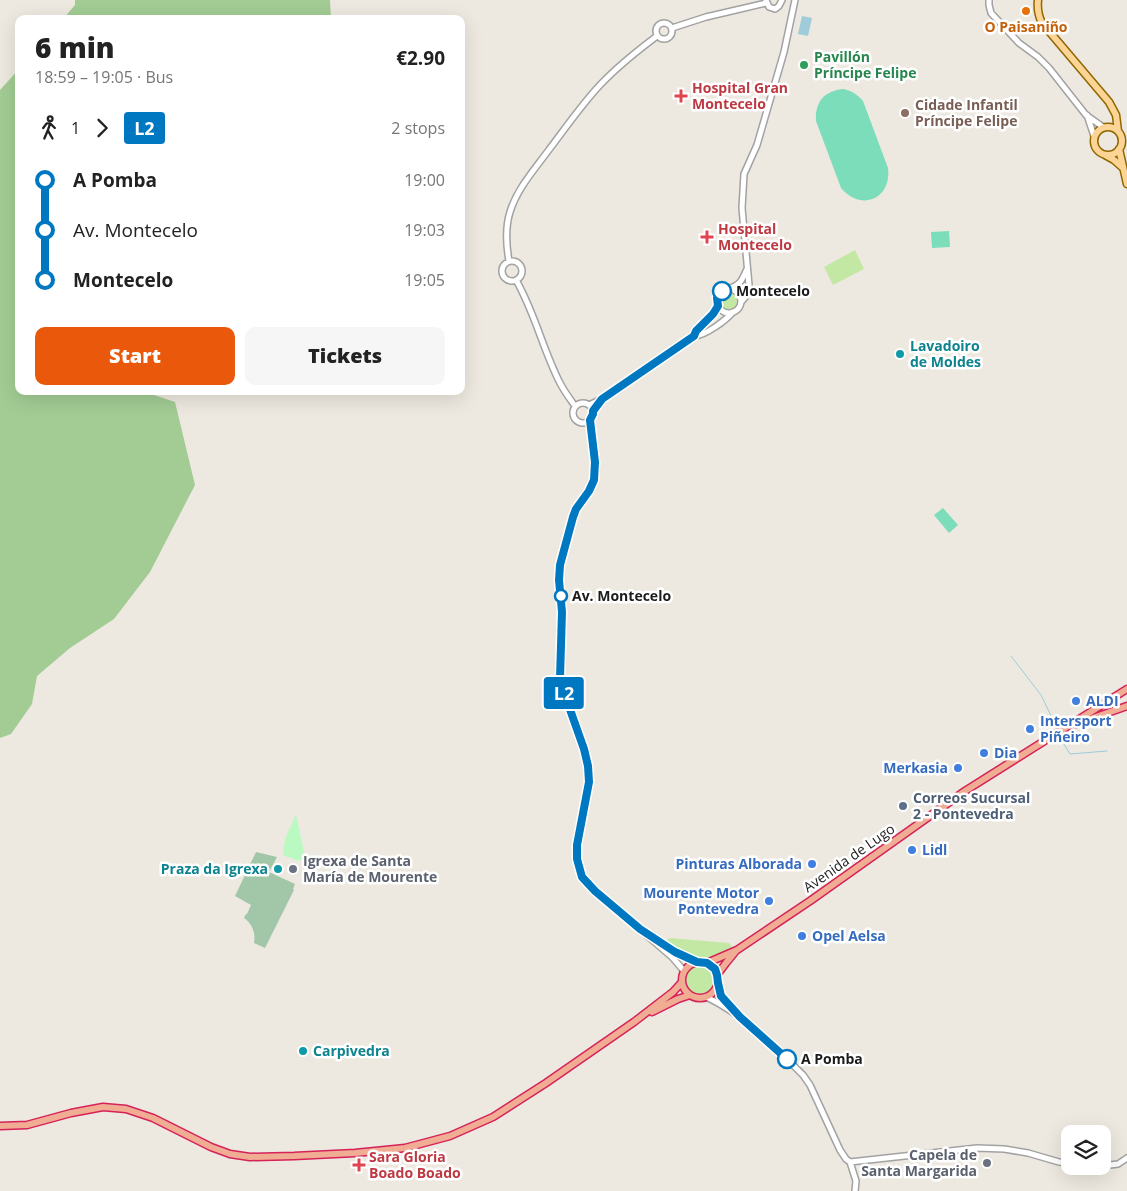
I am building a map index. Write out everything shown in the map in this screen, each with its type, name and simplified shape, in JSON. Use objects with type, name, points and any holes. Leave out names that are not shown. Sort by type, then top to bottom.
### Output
[{"type":"highway","name":"Avenida de Lugo","points":[[707,963],[737,950],[810,901],[965,791],[1127,689]]},
{"type":"highway","points":[[1063,729],[1127,706]]},
{"type":"highway","name":"Avenida de Lugo","points":[[717,975],[737,950]]},
{"type":"highway","points":[[697,962],[707,963],[715,969],[717,975],[718,983],[715,990],[706,997],[700,998],[690,995],[684,989],[682,982],[684,972],[689,965],[697,962]]},
{"type":"highway","points":[[0,1126],[27,1125],[103,1107],[140,1112],[211,1147],[230,1154],[250,1157],[355,1153],[405,1148],[450,1136],[493,1117],[634,1022],[673,992],[682,982]]},
{"type":"highway","points":[[634,1022],[678,999],[690,995]]},
{"type":"main road","points":[[1038,0],[1038,15],[1042,23],[1109,102],[1116,115],[1122,140],[1120,148],[1127,184]]},
{"type":"main road","points":[[1116,115],[1105,127],[1096,132],[1093,140],[1095,148],[1124,169]]},
{"type":"main road","points":[[1105,127],[1111,127],[1127,134]]},
{"type":"main road","points":[[1102,153],[1111,154],[1127,142]]},
{"type":"street","points":[[694,336],[701,336],[728,318],[739,308],[747,295],[749,285],[742,208],[744,174],[757,145],[784,52],[795,0]]},
{"type":"street","points":[[989,0],[991,13],[1019,43],[1049,68],[1086,115],[1094,136]]},
{"type":"street","points":[[672,28],[766,1],[767,5],[772,8],[777,8],[782,2],[794,6]]},
{"type":"street","points":[[657,36],[656,30],[660,24],[668,24],[672,28]]},
{"type":"street","points":[[657,36],[664,39],[670,38],[672,28]]},
{"type":"street","points":[[509,261],[506,242],[510,212],[514,201],[529,176],[599,86],[631,56],[657,36]]},
{"type":"street","points":[[1086,115],[1105,127]]},
{"type":"street","points":[[509,261],[516,261],[521,266],[522,272],[516,280],[506,280],[502,274],[503,265],[509,261]]},
{"type":"street","points":[[734,312],[729,313],[721,310],[717,302],[719,294],[738,285],[747,269]]},
{"type":"street","points":[[516,280],[551,364],[561,385],[575,406]]},
{"type":"street","points":[[729,288],[737,291],[742,297],[742,301]]},
{"type":"street","points":[[589,405],[602,399],[694,336],[696,331],[713,314],[718,306]]},
{"type":"street","points":[[593,411],[589,405],[582,403],[575,406],[572,412],[573,418],[578,422],[588,421],[602,399]]},
{"type":"street","points":[[588,421],[592,430],[595,462],[594,480],[589,491],[576,509],[562,554],[559,573],[562,612],[560,678],[586,758],[589,782],[577,845],[577,859],[582,877],[588,884],[672,957],[684,972]]},
{"type":"street","points":[[640,929],[675,952],[697,962]]},
{"type":"street","points":[[718,983],[721,996],[740,1017],[803,1075],[810,1085],[840,1150],[850,1162],[856,1181],[855,1191]]},
{"type":"street","points":[[706,997],[719,1002],[740,1017]]},
{"type":"street","points":[[850,1162],[977,1148],[1004,1149],[1028,1153],[1061,1162]]},
{"type":"street","points":[[1111,1165],[1118,1164],[1127,1158]]},
{"type":"green space","points":[[75,0],[330,0],[331,15],[66,15],[75,5]]},
{"type":"green space","points":[[15,73],[15,395],[154,395],[175,402],[195,485],[150,572],[114,619],[70,648],[37,676],[32,704],[11,734],[0,738],[0,90]]},
{"type":"green space","points":[[843,89],[859,96],[863,101],[888,168],[888,179],[885,188],[874,199],[857,199],[841,188],[816,121],[817,108],[822,99],[831,92]]},
{"type":"green space","points":[[949,231],[950,247],[932,248],[931,232]]},
{"type":"green space","points":[[855,250],[864,269],[833,285],[824,267]]},
{"type":"green space","points":[[726,293],[732,293],[737,298],[735,307],[726,309],[721,304],[721,298]]},
{"type":"green space","points":[[943,508],[958,525],[949,533],[934,515]]},
{"type":"green space","points":[[296,814],[305,857],[304,861],[283,855],[285,839]]},
{"type":"green space","points":[[256,852],[277,857],[269,872],[295,884],[294,890],[265,948],[254,943],[253,929],[244,918],[251,905],[235,896]]},
{"type":"green space","points":[[670,938],[729,943],[732,947],[712,957],[701,958],[684,953],[665,941]]},
{"type":"green space","points":[[700,962],[713,967],[718,980],[713,993],[700,998],[687,993],[682,980],[687,967]]},
{"type":"water","points":[[802,16],[812,18],[808,36],[798,34]]},
{"type":"waterway","points":[[1011,656],[1041,695],[1056,726]]},
{"type":"waterway","points":[[1062,741],[1070,754],[1107,751]]},
{"type":"bus line","name":"L2","points":[[722,291],[717,298],[718,306],[713,314],[696,331],[694,336],[602,399],[593,411],[590,420],[595,462],[594,480],[589,491],[576,509],[562,554],[559,573],[562,612],[560,678],[588,766],[589,782],[577,845],[577,859],[582,877],[595,891],[640,929],[675,952],[697,962],[707,963],[715,969],[721,996],[740,1017],[787,1059]]},
{"type":"place","name":"O Paisaniño","points":[[1026,11]]},
{"type":"place","name":"Pavillón Príncipe Felipe","points":[[804,65]]},
{"type":"place","name":"Hospital Gran Montecelo","points":[[681,96]]},
{"type":"place","name":"Cidade Infantil Príncipe Felipe","points":[[905,113]]},
{"type":"place","name":"Hospital Montecelo","points":[[707,237]]},
{"type":"place","name":"Montecelo","points":[[722,291]]},
{"type":"place","name":"Lavadoiro de Moldes","points":[[900,354]]},
{"type":"place","name":"Av. Montecelo","points":[[561,596]]},
{"type":"place","name":"ALDI","points":[[1076,701]]},
{"type":"place","name":"Intersport Piñeiro","points":[[1030,729]]},
{"type":"place","name":"Dia","points":[[984,753]]},
{"type":"place","name":"Merkasia","points":[[958,768]]},
{"type":"place","name":"Correos Sucursal 2 - Pontevedra","points":[[903,806]]},
{"type":"place","name":"Lidl","points":[[912,850]]},
{"type":"place","name":"Pinturas Alborada","points":[[812,864]]},
{"type":"place","name":"Praza da Igrexa","points":[[278,869]]},
{"type":"place","name":"Igrexa de Santa María de Mourente","points":[[293,869]]},
{"type":"place","name":"Mourente Motor Pontevedra","points":[[769,901]]},
{"type":"place","name":"Opel Aelsa","points":[[802,936]]},
{"type":"place","name":"Carpivedra","points":[[303,1051]]},
{"type":"place","name":"A Pomba","points":[[787,1059]]},
{"type":"place","name":"Capela de Santa Margarida","points":[[987,1163]]},
{"type":"place","name":"Sara Gloria Boado Boado","points":[[359,1165]]}]
